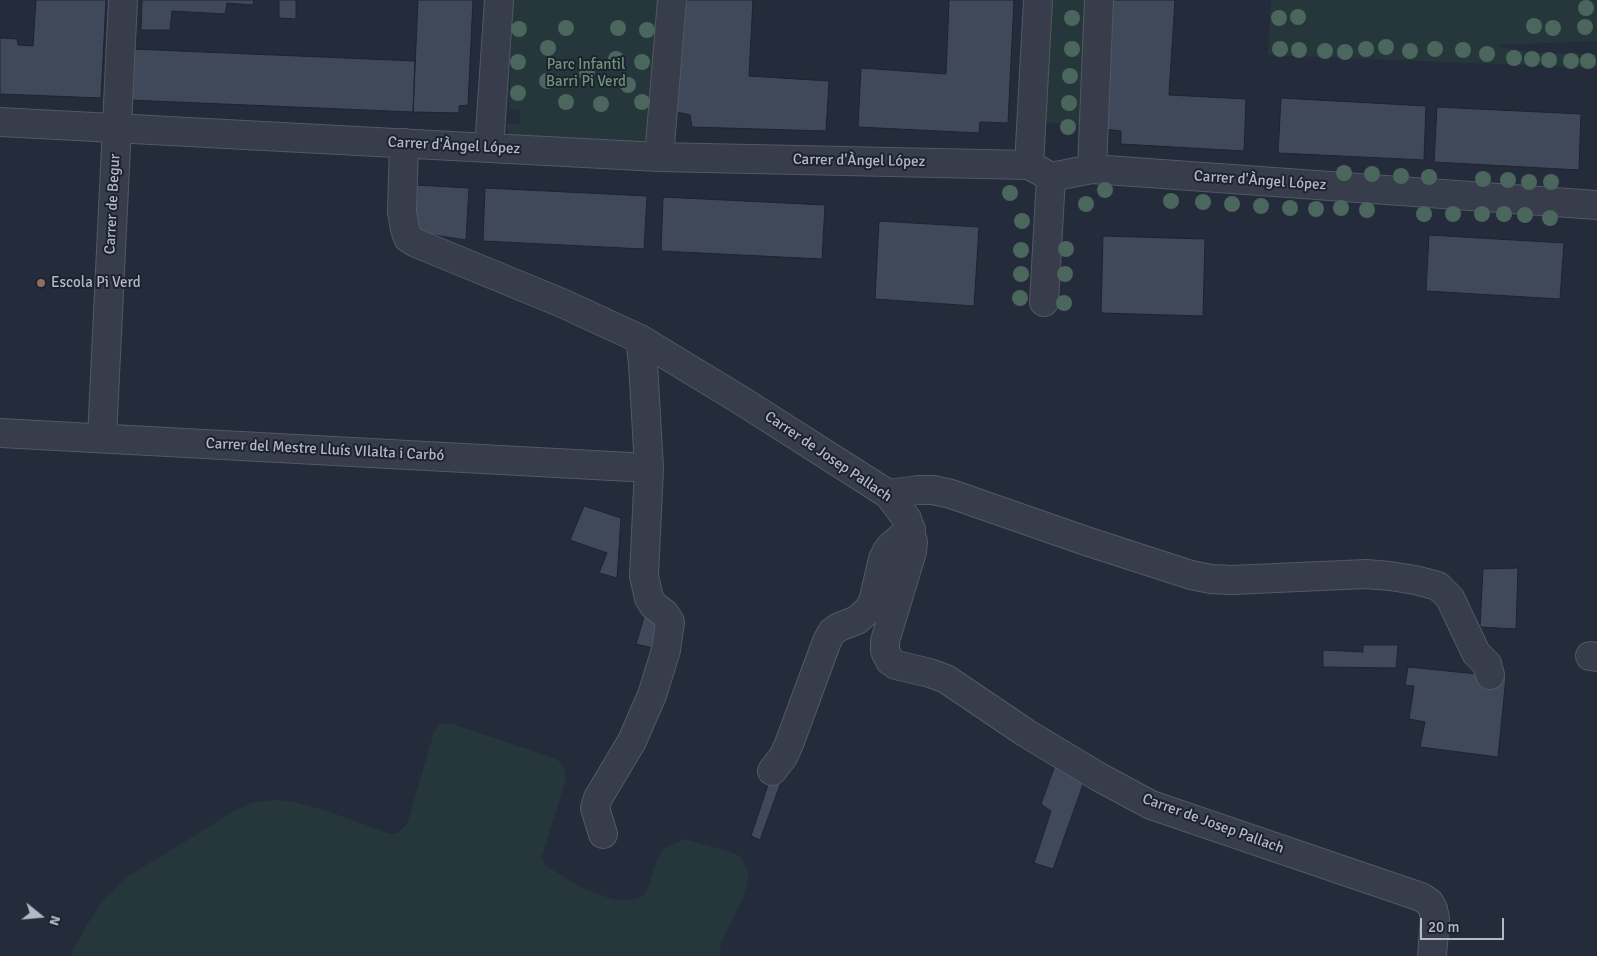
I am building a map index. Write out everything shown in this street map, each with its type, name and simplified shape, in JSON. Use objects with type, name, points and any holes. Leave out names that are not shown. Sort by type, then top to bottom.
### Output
[{"type":"street","name":"Carrer de Begur","points":[[102,438],[123,0]]},
{"type":"street","points":[[489,148],[499,0]]},
{"type":"street","points":[[659,156],[672,0]]},
{"type":"street","points":[[1038,0],[1044,302]]},
{"type":"street","points":[[1092,169],[1099,0]]},
{"type":"street","name":"Carrer d'Àngel López","points":[[0,122],[659,156],[1040,171],[1092,169],[1597,206]]},
{"type":"street","name":"Carrer de Josep Pallach","points":[[404,143],[402,212],[408,238],[562,303],[640,339],[888,494],[907,519],[913,542],[912,552],[885,641],[885,651],[890,661],[896,665],[946,679],[1026,733],[1098,777],[1151,805],[1422,897],[1429,902],[1435,918],[1432,956]]},
{"type":"street","points":[[603,834],[595,808],[598,798],[632,741],[652,695],[666,650],[670,622],[665,614],[654,606],[648,598],[644,576],[649,468],[640,339]]},
{"type":"street","name":"Carrer del Mestre Lluís VIlalta i Carbó","points":[[0,432],[649,468]]},
{"type":"street","points":[[888,494],[918,490],[932,490],[951,494],[1094,544],[1191,575],[1232,580],[1366,574],[1415,580],[1438,586],[1450,598],[1476,653],[1487,664],[1490,675]]},
{"type":"street","points":[[772,771],[783,757],[789,744],[832,632],[857,620],[867,611],[872,602],[883,559],[887,551],[911,530]]},
{"type":"green space","name":"Parc Infantil Barri Pi Verd","points":[[513,0],[659,0],[649,140],[643,143],[512,136],[508,132],[506,124],[519,124],[520,110],[509,109]]},
{"type":"green space","points":[[1052,0],[1091,0],[1085,125],[1046,123]]},
{"type":"green space","points":[[1271,0],[1597,0],[1597,41],[1498,45],[1510,49],[1537,53],[1596,54],[1597,68],[1268,55]]},
{"type":"green space","points":[[453,724],[560,762],[565,771],[566,779],[542,856],[546,866],[584,889],[615,900],[632,900],[643,896],[648,888],[658,857],[664,848],[685,839],[734,853],[740,857],[748,871],[748,879],[745,893],[721,943],[721,956],[70,956],[88,923],[106,897],[130,875],[251,803],[272,800],[290,801],[327,811],[391,834],[398,833],[408,822],[434,732],[439,725]]},
{"type":"building","points":[[36,0],[106,0],[101,98],[0,94],[0,38],[17,39],[18,45],[33,46]]},
{"type":"building","points":[[142,0],[254,0],[253,5],[227,3],[225,14],[172,11],[170,30],[141,30]]},
{"type":"building","points":[[279,0],[296,0],[296,19],[279,18]]},
{"type":"building","points":[[418,0],[473,0],[468,105],[459,106],[459,113],[413,112]]},
{"type":"building","points":[[684,0],[753,0],[749,76],[829,81],[826,131],[692,127],[690,115],[677,112]]},
{"type":"building","points":[[949,0],[1014,0],[1008,123],[980,122],[979,133],[858,127],[861,68],[946,74]]},
{"type":"building","points":[[1112,0],[1175,0],[1169,95],[1246,99],[1244,151],[1121,144],[1121,131],[1104,129]]},
{"type":"building","points":[[132,49],[415,61],[413,112],[129,100]]},
{"type":"building","points":[[1281,98],[1426,106],[1424,160],[1278,153]]},
{"type":"building","points":[[1437,107],[1581,114],[1579,170],[1434,162]]},
{"type":"building","points":[[415,185],[469,188],[466,240],[414,232]]},
{"type":"building","points":[[485,188],[647,196],[644,249],[483,241]]},
{"type":"building","points":[[663,197],[825,205],[822,259],[661,251]]},
{"type":"building","points":[[879,221],[979,227],[974,306],[875,299]]},
{"type":"building","points":[[1429,235],[1564,243],[1560,299],[1426,291]]},
{"type":"building","points":[[1103,236],[1205,239],[1203,316],[1101,313]]},
{"type":"building","points":[[584,506],[621,518],[617,578],[599,573],[607,553],[570,540]]},
{"type":"building","points":[[1518,568],[1516,629],[1480,627],[1483,569]]},
{"type":"building","points":[[644,617],[662,623],[653,648],[636,644]]},
{"type":"building","points":[[1363,645],[1398,645],[1396,668],[1323,667],[1323,650],[1363,652]]},
{"type":"building","points":[[1408,667],[1506,677],[1498,757],[1420,747],[1425,722],[1409,719],[1414,686],[1405,685]]},
{"type":"building","points":[[1057,760],[1086,776],[1053,869],[1034,863],[1051,811],[1041,804]]},
{"type":"building","points":[[770,779],[781,782],[760,840],[751,836]]},
{"type":"place","name":"Escola Pi Verd","points":[[41,283]]}]
